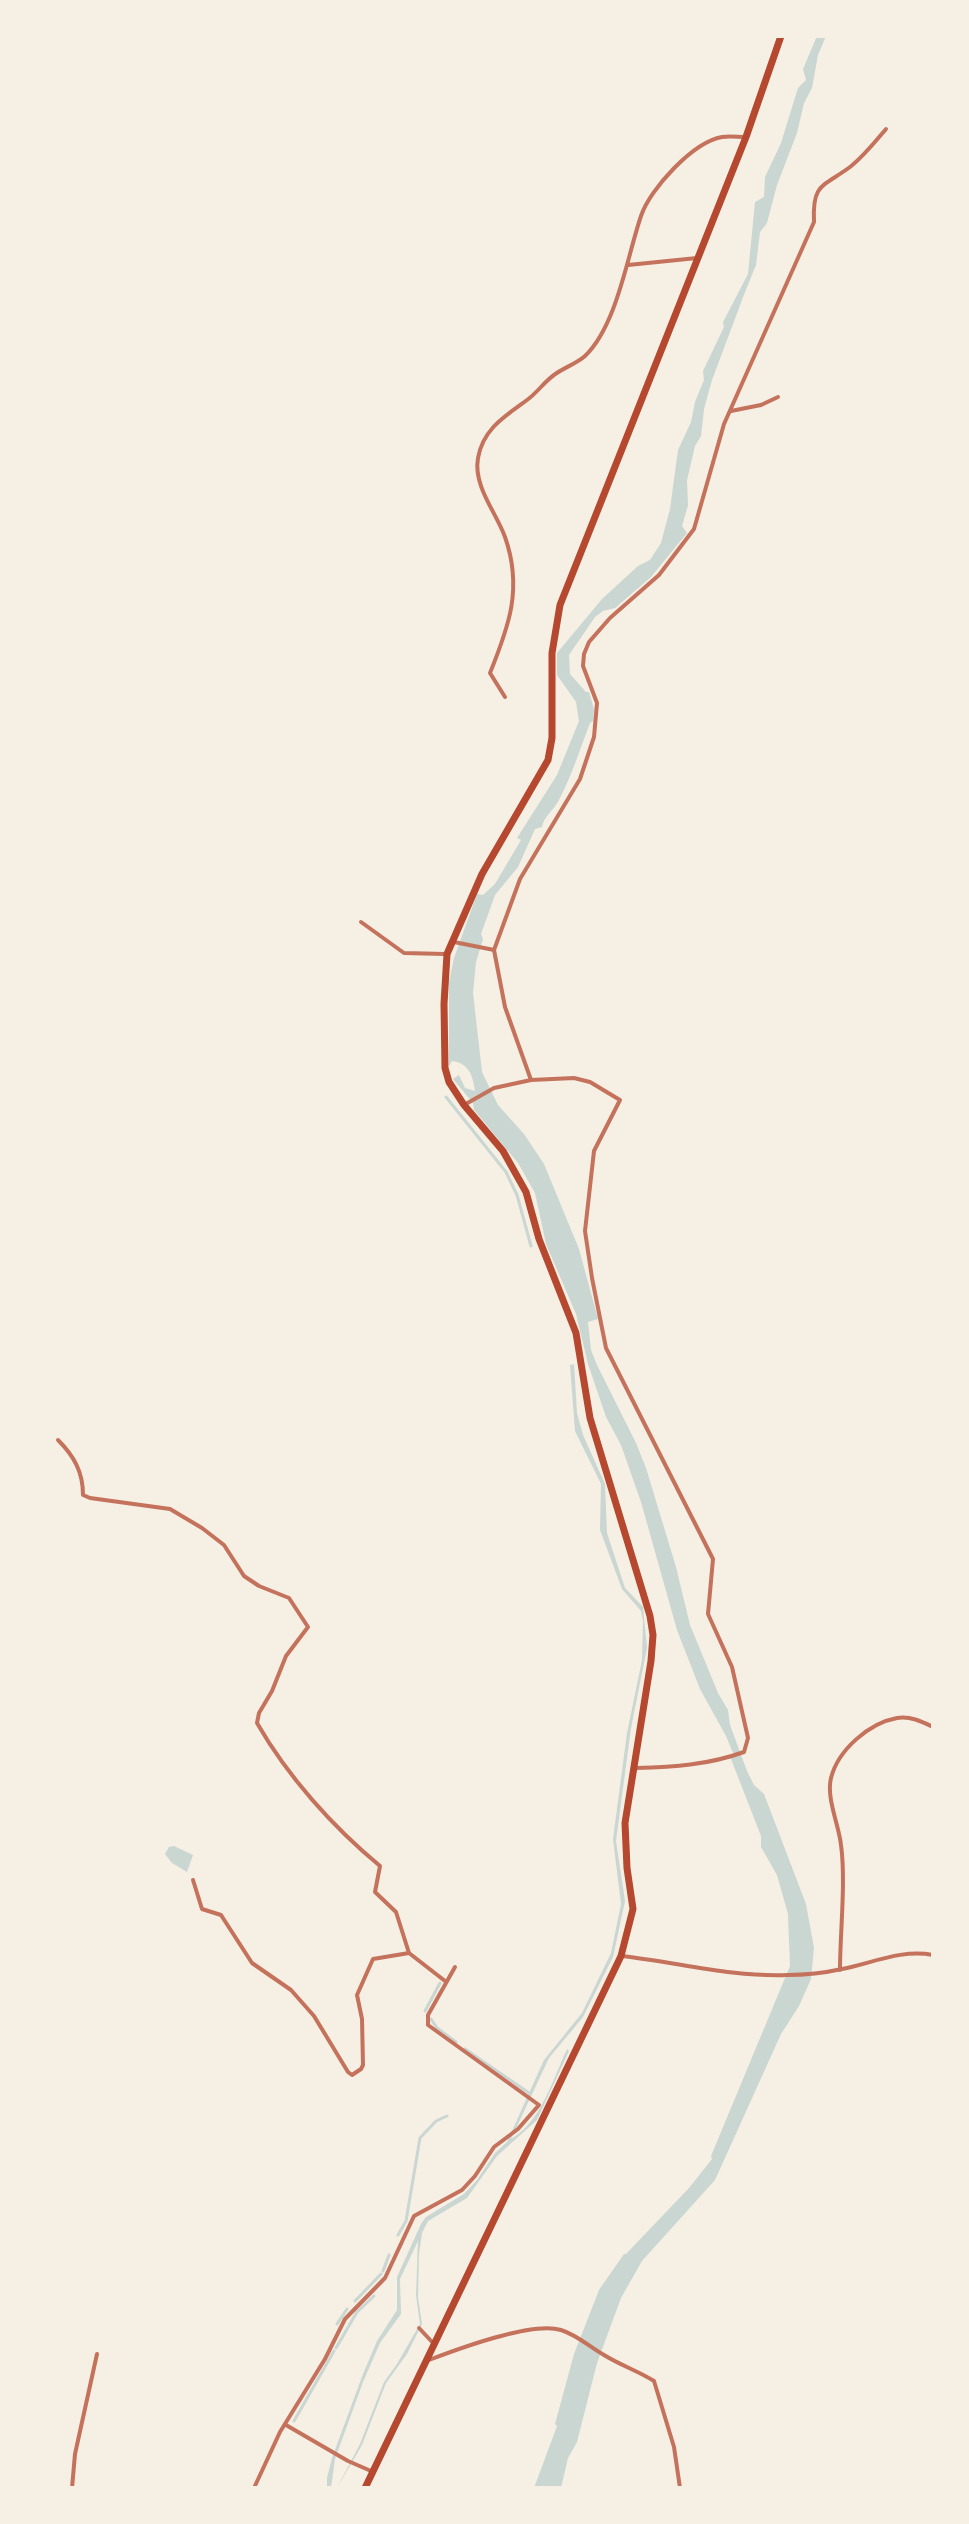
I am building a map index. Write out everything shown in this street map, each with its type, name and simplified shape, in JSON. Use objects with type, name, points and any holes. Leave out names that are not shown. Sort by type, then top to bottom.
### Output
[{"type":"main road","points":[[365,2488],[544,2108],[621,1956],[633,1909],[625,1823],[653,1635],[650,1616],[590,1418],[576,1333],[539,1239],[526,1192],[503,1151],[449,1082],[445,1068],[444,1004],[447,954],[456,942],[482,874],[548,760],[552,738],[552,653],[560,605],[746,137],[781,36]]},
{"type":"street","points":[[531,1080],[505,1007],[494,950],[520,879],[580,779],[594,737],[597,703],[583,666],[589,642],[610,618],[659,575],[694,529],[729,412],[814,222],[815,194],[823,183],[850,167],[886,129]]},
{"type":"street","points":[[505,697],[490,673],[509,626],[515,586],[506,539],[480,485],[477,462],[483,437],[554,375],[584,356],[606,327],[628,265],[642,212],[679,162],[715,139],[746,137]]},
{"type":"street","points":[[628,265],[697,258]]},
{"type":"street","points":[[729,412],[761,405],[778,397]]},
{"type":"street","points":[[361,922],[404,953],[447,954]]},
{"type":"street","points":[[456,942],[494,950]]},
{"type":"street","points":[[467,1103],[494,1088],[531,1080],[574,1078],[590,1082],[620,1100],[594,1151],[585,1231],[606,1348],[713,1559],[708,1614],[732,1667],[748,1738],[744,1752],[728,1757],[686,1767],[633,1768]]},
{"type":"street","points":[[58,1440],[76,1462],[82,1475],[83,1495],[170,1509],[217,1538],[244,1576],[289,1598],[308,1627],[286,1656],[257,1723],[323,1814],[380,1866],[375,1892],[396,1912],[409,1953],[445,1981]]},
{"type":"street","points":[[840,1970],[842,1848],[830,1780],[841,1755],[879,1725],[907,1718],[933,1727]]},
{"type":"street","points":[[193,1880],[202,1909],[221,1915],[252,1963],[291,1990],[314,2016],[352,2075],[363,2065],[362,2019],[357,1995],[362,1980],[373,1959],[409,1953]]},
{"type":"street","points":[[621,1956],[715,1972],[785,1976],[840,1970],[899,1954],[933,1955]]},
{"type":"street","points":[[254,2488],[345,2319],[385,2278],[414,2216],[462,2190],[494,2147],[544,2108],[428,2025],[428,2015],[455,1967]]},
{"type":"street","points":[[419,2328],[435,2344]]},
{"type":"street","points":[[427,2361],[473,2344],[541,2328],[559,2329],[578,2338],[654,2381],[674,2447],[680,2488]]},
{"type":"street","points":[[72,2488],[75,2454],[97,2354]]},
{"type":"street","points":[[286,2425],[373,2472]]},
{"type":"shaded area","points":[[817,36],[826,36],[818,55],[812,88],[804,103],[767,223],[760,232],[756,265],[704,409],[701,436],[695,446],[687,480],[688,505],[682,526],[687,533],[651,577],[615,608],[595,617],[569,655],[570,674],[589,692],[594,709],[593,721],[559,800],[542,827],[535,829],[518,867],[495,895],[481,934],[483,939],[476,962],[473,993],[482,1072],[498,1105],[524,1134],[544,1164],[579,1249],[598,1319],[588,1322],[591,1350],[646,1468],[690,1625],[728,1710],[730,1725],[747,1771],[754,1785],[764,1794],[806,1904],[814,1948],[811,1979],[781,2034],[715,2180],[642,2261],[621,2298],[597,2363],[577,2442],[568,2458],[561,2488],[534,2488],[557,2426],[555,2424],[574,2354],[599,2290],[624,2254],[689,2188],[712,2159],[790,1966],[788,1914],[777,1875],[761,1847],[761,1836],[731,1759],[733,1753],[700,1689],[677,1630],[641,1502],[621,1445],[606,1417],[588,1364],[576,1314],[546,1244],[535,1193],[518,1163],[453,1079],[459,1075],[465,1088],[475,1091],[466,1067],[452,1061],[449,1066],[449,982],[454,958],[477,894],[483,895],[495,884],[521,840],[517,838],[557,775],[579,721],[576,702],[557,675],[557,653],[602,599],[638,566],[650,560],[661,543],[670,509],[678,450],[691,422],[704,380],[703,371],[724,327],[723,322],[748,274],[755,202],[764,197],[765,177],[781,143],[798,88],[806,80],[803,69]]},
{"type":"shaded area","points":[[574,1364],[577,1413],[583,1435],[605,1484],[607,1533],[625,1588],[643,1607],[647,1648],[631,1728],[616,1841],[625,1901],[613,1957],[583,2017],[549,2058],[511,2139],[538,2111],[567,2049],[569,2051],[537,2120],[497,2156],[467,2198],[428,2221],[422,2233],[419,2254],[418,2297],[422,2324],[407,2354],[386,2383],[362,2445],[337,2488],[360,2444],[384,2382],[420,2324],[416,2295],[418,2241],[400,2279],[401,2314],[380,2343],[363,2382],[335,2459],[331,2488],[327,2488],[332,2458],[363,2374],[377,2341],[397,2310],[397,2277],[421,2224],[426,2217],[464,2194],[507,2142],[544,2060],[582,2013],[611,1953],[621,1904],[613,1839],[627,1733],[642,1660],[643,1621],[641,1611],[622,1589],[600,1530],[601,1484],[575,1431],[570,1365]]},
{"type":"shaded area","points":[[174,1846],[193,1855],[187,1872],[172,1863],[165,1854],[169,1847]]},
{"type":"waterway","points":[[446,1097],[506,1172],[517,1195],[531,1246]]},
{"type":"waterway","points":[[425,2011],[440,1983]]},
{"type":"waterway","points":[[431,2019],[437,2028],[456,2042]]},
{"type":"waterway","points":[[465,2049],[529,2093]]},
{"type":"waterway","points":[[398,2235],[406,2221],[420,2138],[436,2121],[447,2116]]},
{"type":"waterway","points":[[383,2271],[389,2255]]},
{"type":"waterway","points":[[355,2301],[381,2274]]},
{"type":"waterway","points":[[336,2348],[357,2312],[374,2296]]},
{"type":"waterway","points":[[337,2324],[347,2309]]},
{"type":"waterway","points":[[294,2421],[334,2351]]}]
